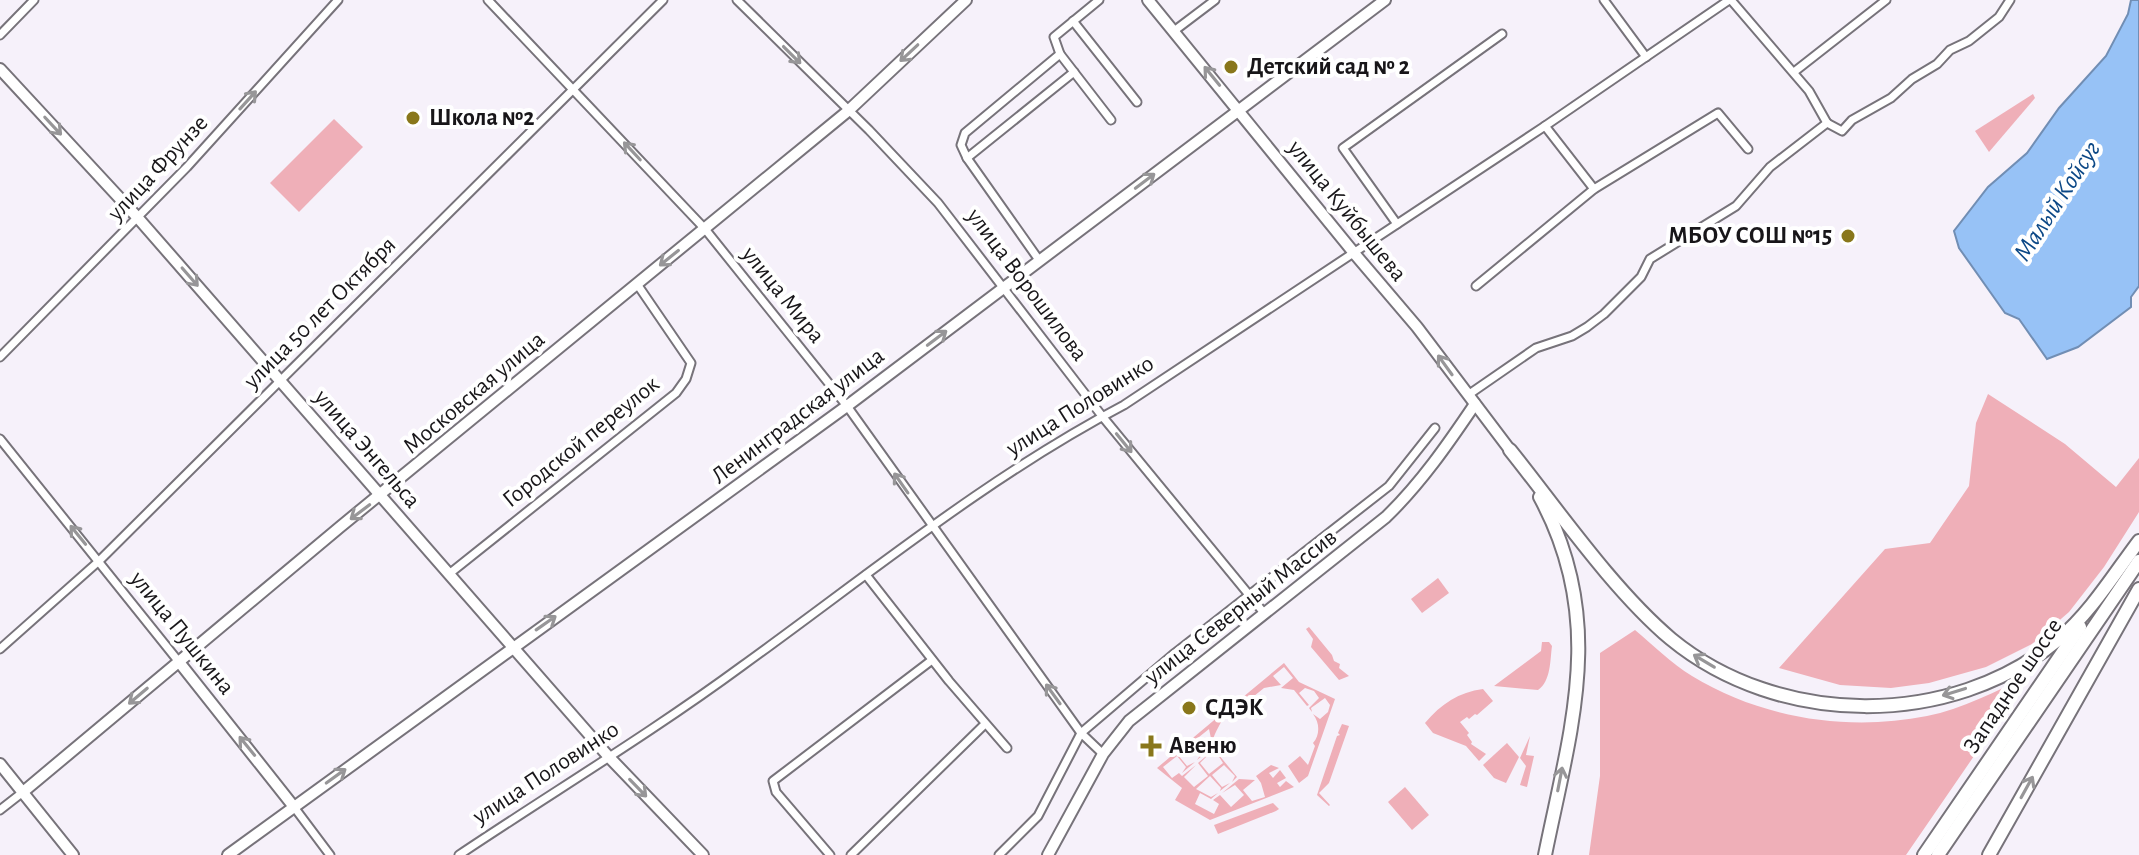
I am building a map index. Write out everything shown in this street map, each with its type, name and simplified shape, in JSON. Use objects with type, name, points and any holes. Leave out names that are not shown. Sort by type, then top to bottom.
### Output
[{"type":"highway","points":[[1510,450],[1623,590],[1670,638],[1730,677],[1805,702],[1842,706],[1911,703],[1960,691],[2014,668],[2056,641],[2074,625],[2139,541]]},
{"type":"highway","points":[[1510,450],[1531,481],[1556,529],[1577,605],[1580,660],[1577,691],[1545,855]]},
{"type":"highway","name":"Западное шоссе","points":[[1924,855],[2139,541]]},
{"type":"highway","points":[[1938,855],[2139,561]]},
{"type":"highway","points":[[1989,855],[2139,589]]},
{"type":"street","points":[[0,35],[34,0]]},
{"type":"street","name":"улица Фрунзе","points":[[0,357],[138,218],[338,0]]},
{"type":"street","name":"улица Мира","points":[[488,0],[705,229],[847,406],[1081,733],[1103,754]]},
{"type":"street","name":"улица 50 лет Октября","points":[[0,649],[99,561],[663,0]]},
{"type":"street","name":"улица Ворошилова","points":[[737,0],[938,203],[1102,416],[1264,613]]},
{"type":"street","name":"Московская улица","points":[[0,810],[848,111],[966,0]]},
{"type":"street","points":[[1099,0],[1054,37],[1060,54],[1111,120]]},
{"type":"street","name":"улица Куйбышева","points":[[1148,0],[1417,327],[1510,450]]},
{"type":"street","points":[[1174,31],[1215,0]]},
{"type":"street","name":"Ленинградская улица","points":[[228,855],[512,647],[678,531],[1385,0]]},
{"type":"street","points":[[1604,0],[1646,57]]},
{"type":"street","points":[[1730,0],[1809,91],[1827,123],[1842,131],[1864,112],[1891,98],[1912,79],[1937,64],[1950,50],[1969,41],[1999,17],[2010,0]]},
{"type":"street","name":"улица Половинко","points":[[459,855],[740,668],[932,526],[1070,433],[1124,405],[1730,0]]},
{"type":"street","points":[[1794,72],[1886,0]]},
{"type":"street","points":[[1073,21],[1137,102]]},
{"type":"street","points":[[1397,224],[1343,148],[1502,34]]},
{"type":"street","points":[[1039,260],[961,145],[965,133],[1060,54]]},
{"type":"street","name":"улица Энгельса","points":[[0,69],[138,218],[608,756],[703,855]]},
{"type":"street","points":[[967,158],[1074,72]]},
{"type":"street","points":[[1476,286],[1594,189],[1718,113],[1748,149]]},
{"type":"street","points":[[1472,399],[1536,348],[1572,336],[1587,327],[1641,277],[1650,259],[1736,206],[1770,167],[1827,123]]},
{"type":"street","points":[[1545,126],[1594,189]]},
{"type":"street","name":"Городской переулок","points":[[449,574],[676,393],[686,379],[691,363],[637,284]]},
{"type":"street","name":"улица Северный Массив","points":[[1048,855],[1103,754],[1129,721],[1365,536],[1404,500],[1446,447],[1472,399]]},
{"type":"street","points":[[999,855],[1038,816],[1081,733],[1175,653],[1389,486],[1435,428]]},
{"type":"street","name":"улица Пушкина","points":[[0,439],[330,855]]},
{"type":"street","points":[[866,575],[932,660],[1007,748]]},
{"type":"street","points":[[830,855],[776,792],[773,781],[932,660]]},
{"type":"street","points":[[851,855],[985,724]]},
{"type":"street","points":[[0,764],[73,855]]},
{"type":"shaded area","points":[[2033,94],[2035,98],[1989,152],[1975,131]]},
{"type":"shaded area","points":[[334,119],[363,147],[299,212],[270,183]]},
{"type":"shaded area","points":[[1988,394],[2065,444],[2116,487],[2139,458],[2139,512],[2104,567],[2069,612],[2032,644],[1986,667],[1929,683],[1891,688],[1840,685],[1779,668],[1885,549],[1930,543],[1969,486],[1976,423]]},
{"type":"shaded area","points":[[1438,578],[1449,593],[1422,613],[1411,599]]},
{"type":"shaded area","points":[[1309,627],[1334,661],[1340,664],[1339,668],[1349,676],[1339,680],[1311,647],[1313,639],[1306,629]]},
{"type":"shaded area","points":[[1635,630],[1684,671],[1719,690],[1747,702],[1805,718],[1866,722],[1927,716],[1966,704],[2029,676],[1906,855],[1589,855],[1600,776],[1600,653]]},
{"type":"shaded area","points":[[1542,642],[1549,642],[1552,646],[1549,670],[1538,690],[1494,686],[1541,651]]},
{"type":"shaded area","points":[[1284,663],[1299,682],[1335,699],[1308,776],[1299,783],[1288,766],[1300,756],[1308,765],[1318,733],[1313,714],[1320,719],[1328,712],[1330,705],[1325,698],[1311,708],[1312,712],[1309,708],[1319,698],[1314,691],[1305,688],[1299,693],[1307,706],[1294,690],[1281,688],[1293,678],[1284,667],[1273,676],[1281,685],[1264,688],[1238,709],[1231,707]]},
{"type":"shaded area","points":[[1483,689],[1493,701],[1477,715],[1460,722],[1469,733],[1471,744],[1486,754],[1479,761],[1466,746],[1433,733],[1425,723],[1451,700]]},
{"type":"shaded area","points":[[1225,711],[1212,743],[1209,729],[1194,741],[1203,753],[1213,747],[1197,760],[1201,754],[1191,743],[1178,755],[1187,766],[1195,762],[1182,773],[1186,767],[1177,756],[1163,767],[1172,778],[1179,773],[1182,776],[1196,765],[1184,777],[1194,787],[1208,776],[1198,763],[1211,752],[1200,763],[1209,774],[1223,763],[1214,749],[1237,777],[1232,782],[1235,776],[1224,765],[1212,775],[1222,787],[1230,783],[1220,791],[1221,788],[1210,776],[1196,789],[1211,797],[1218,793],[1211,799],[1200,793],[1195,804],[1214,814],[1219,804],[1213,800],[1220,795],[1231,807],[1244,795],[1235,785],[1222,793],[1239,779],[1255,780],[1243,790],[1252,801],[1265,797],[1256,776],[1271,765],[1279,768],[1269,773],[1273,778],[1280,770],[1286,778],[1277,783],[1280,787],[1286,781],[1294,787],[1210,820],[1175,800],[1182,788],[1157,768]]},
{"type":"shaded area","points":[[1342,724],[1349,726],[1329,783],[1319,793],[1329,806],[1317,795]]},
{"type":"shaded area","points":[[1530,736],[1526,755],[1534,756],[1527,787],[1520,785],[1526,766],[1520,758]]},
{"type":"shaded area","points":[[1507,743],[1519,757],[1506,783],[1494,778],[1483,765]]},
{"type":"shaded area","points":[[1405,787],[1429,815],[1412,830],[1388,802]]},
{"type":"shaded area","points":[[1273,803],[1279,809],[1218,834],[1214,825]]},
{"type":"water","name":"Малый Койсуг","points":[[2131,0],[2139,0],[2139,286],[2131,297],[2131,307],[2078,347],[2047,359],[2019,319],[2005,313],[1959,248],[1954,231],[1988,187],[2027,153],[2059,108],[2106,56],[2128,14]]},
{"type":"place","name":"Детский сад № 2","points":[[1231,67]]},
{"type":"place","name":"Школа №2","points":[[413,118]]},
{"type":"place","name":"МБОУ СОШ №15","points":[[1848,236]]},
{"type":"place","name":"СДЭК","points":[[1189,708]]},
{"type":"place","name":"Авеню","points":[[1151,746]]}]
